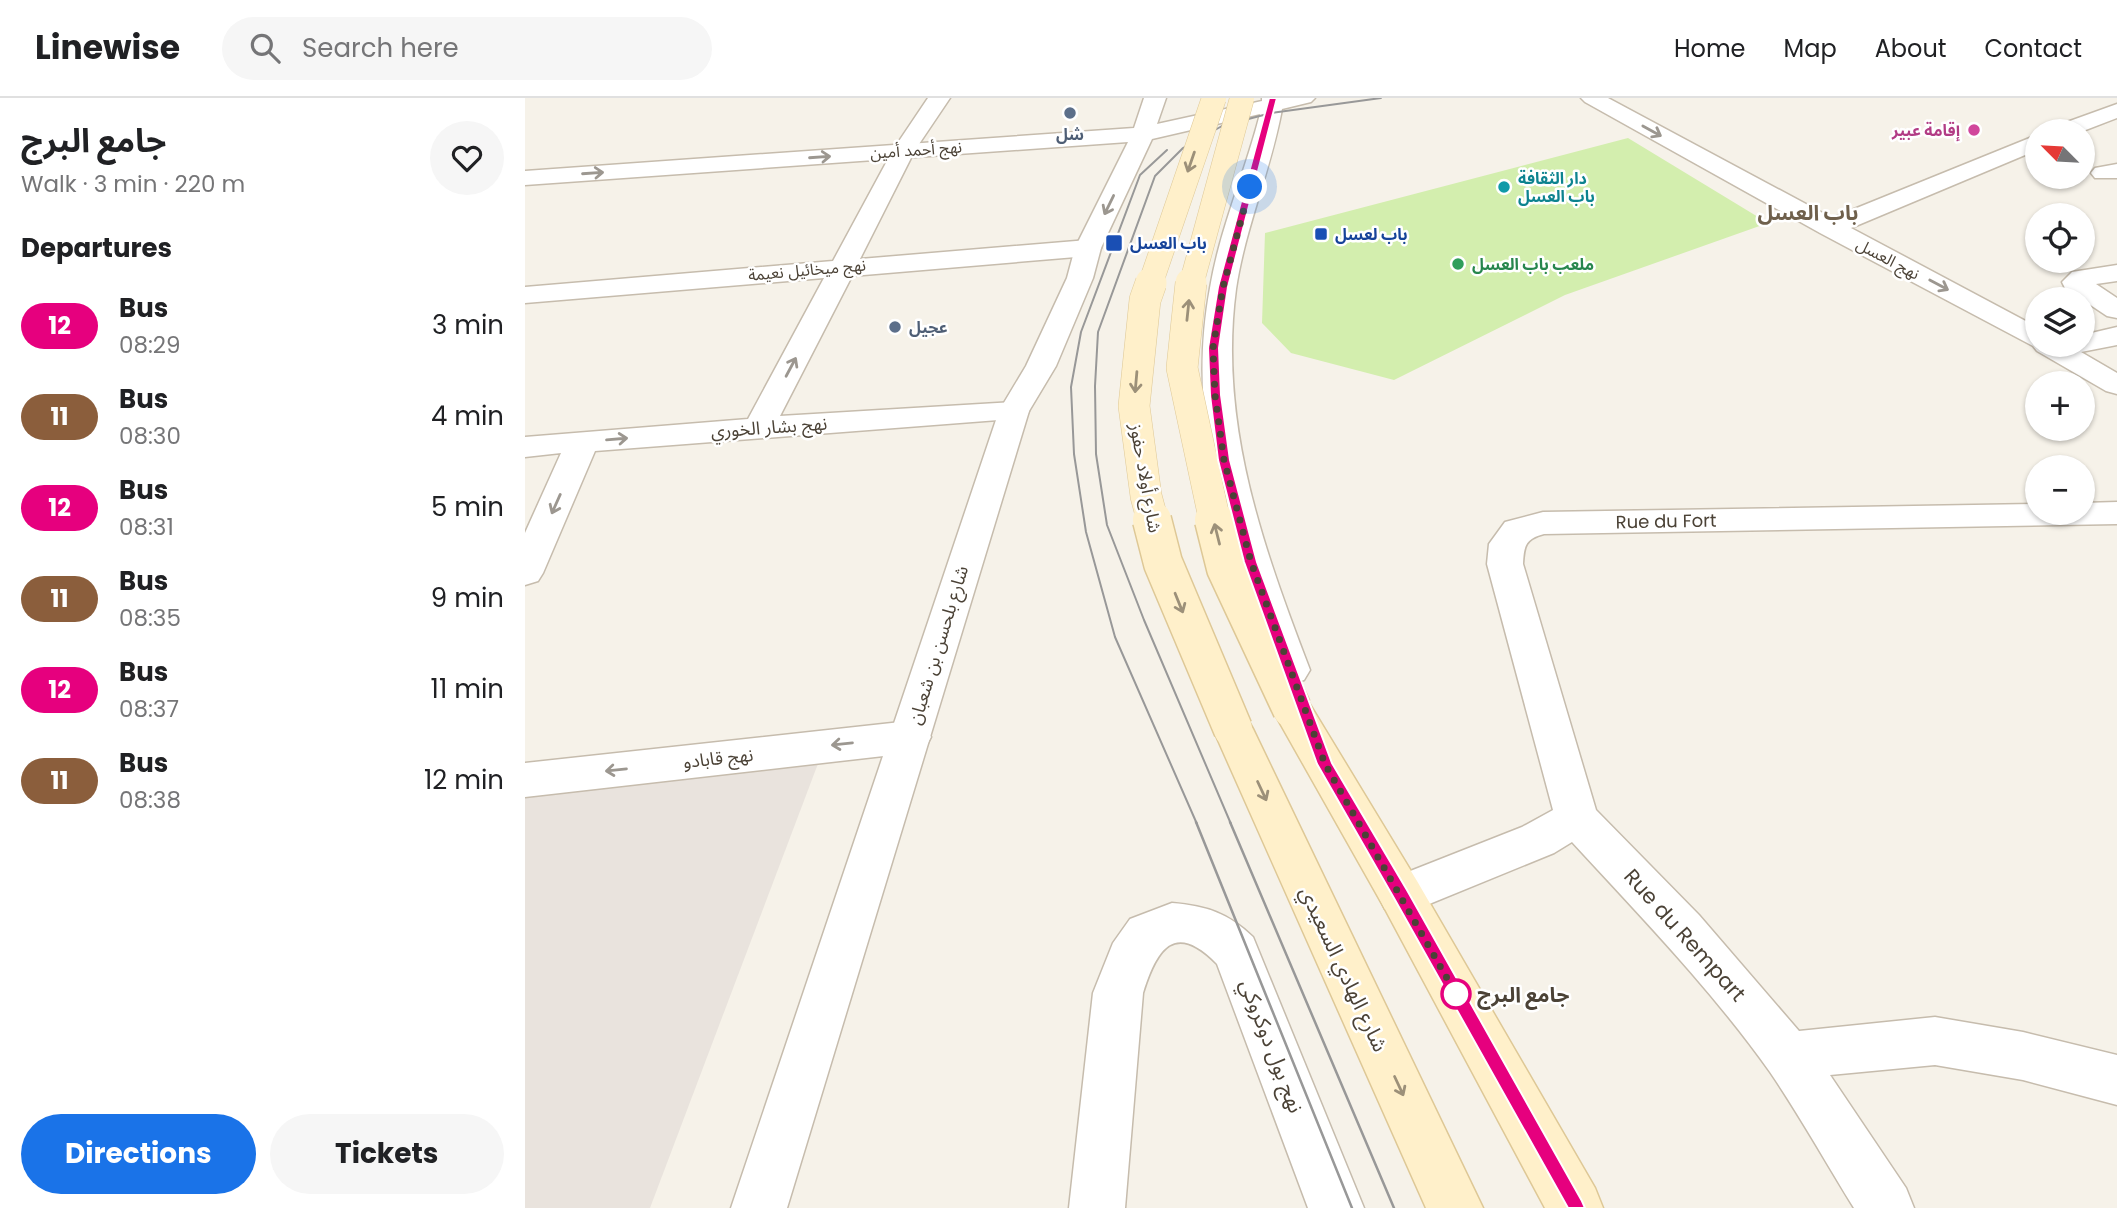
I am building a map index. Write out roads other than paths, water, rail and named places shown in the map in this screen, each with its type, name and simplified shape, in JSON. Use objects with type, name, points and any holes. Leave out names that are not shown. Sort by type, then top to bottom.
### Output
[{"type":"main road","name":"شارع أولاد حفوز","points":[[1214,98],[1145,300],[1134,405],[1146,496],[1163,563],[1233,729]]},
{"type":"main road","points":[[1263,100],[1191,281],[1182,368],[1202,472],[1226,568],[1292,709],[1401,895],[1575,1208]]},
{"type":"main road","name":"شارع الهادي السعيدي","points":[[1233,729],[1455,1208]]},
{"type":"street","points":[[759,427],[904,150],[939,98]]},
{"type":"street","name":"شارع بلحسن بن شعبان","points":[[759,1208],[1014,411],[1041,366],[1080,278],[1088,248],[1143,134],[1155,98]]},
{"type":"street","name":"نهج أحمد أمين","points":[[525,178],[1143,134],[1263,100],[1304,98]]},
{"type":"street","name":"نهج العسل","points":[[1592,98],[1829,228],[2025,326]]},
{"type":"street","points":[[1263,100],[1223,287],[1213,348],[1215,395],[1224,460],[1251,562],[1325,764]]},
{"type":"street","points":[[2094,119],[2117,110]]},
{"type":"street","points":[[1829,228],[2025,147]]},
{"type":"street","name":"نهج ميخائيل نعيمة","points":[[525,295],[844,266],[1088,248]]},
{"type":"street","points":[[2117,273],[2081,278],[2075,282],[2117,310]]},
{"type":"street","points":[[2095,339],[2117,336]]},
{"type":"street","name":"نهج العسل","points":[[2078,357],[2117,385]]},
{"type":"street","name":"نهج بشار الخوري","points":[[525,447],[759,427],[1014,411]]},
{"type":"street","points":[[525,573],[583,441]]},
{"type":"street","name":"Rue du Fort","points":[[1577,818],[1505,564],[1507,544],[1517,530],[1543,523],[2117,513]]},
{"type":"street","name":"نهج قابادو","points":[[525,780],[910,737]]},
{"type":"street","points":[[1401,895],[1538,841],[1577,818]]},
{"type":"street","name":"Rue du Rempart","points":[[1577,818],[1682,929],[1788,1056],[1886,1208]]},
{"type":"street","name":"نهج بول دوكروكي","points":[[1097,1208],[1118,993],[1130,958],[1147,933],[1172,923],[1196,925],[1217,933],[1235,952],[1336,1208]]},
{"type":"street","points":[[1788,1056],[1934,1041],[2023,1056],[2117,1080]]},
{"type":"tram line","points":[[1231,824],[1144,620],[1107,525],[1096,454],[1095,386],[1098,332],[1155,176],[1183,148],[1222,126],[1271,113],[1381,98]]},
{"type":"tram line","points":[[1167,150],[1140,175],[1081,332],[1071,387],[1074,454],[1086,532],[1115,637],[1197,824]]},
{"type":"tram line","points":[[1196,822],[1352,1208]]},
{"type":"tram line","points":[[1230,822],[1394,1208]]},
{"type":"place","name":"شل","points":[[1070,113]]},
{"type":"place","name":"إقامة عبير","points":[[1974,130]]},
{"type":"place","name":"دار الثقافة باب العسل","points":[[1504,187]]},
{"type":"place","name":"باب لعسل","points":[[1321,234]]},
{"type":"place","name":"باب العسل","points":[[1114,243]]},
{"type":"place","name":"ملعب باب العسل","points":[[1458,264]]},
{"type":"place","name":"عجيل","points":[[895,327]]},
{"type":"place","name":"جامع البرج","points":[[1456,994]]},
{"type":"district","name":"باب العسل","points":[[1808,212]]}]
